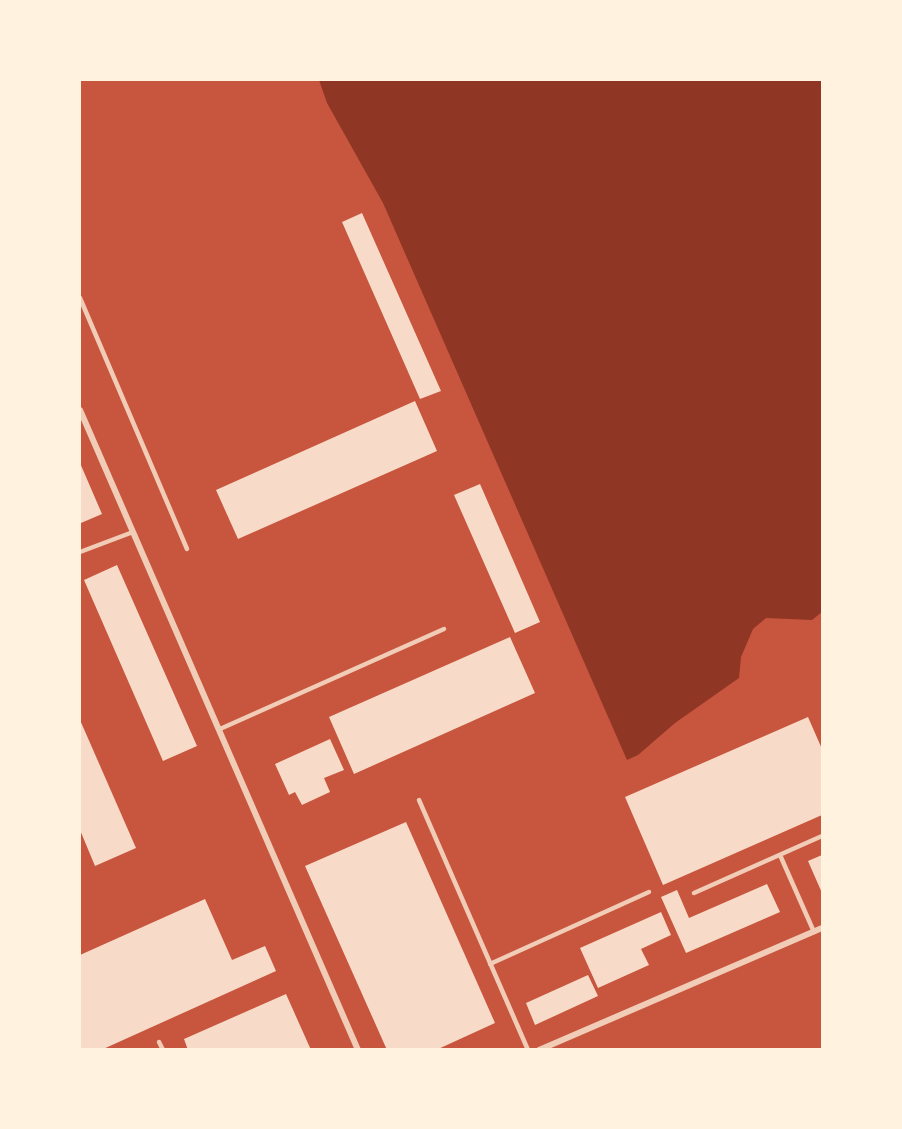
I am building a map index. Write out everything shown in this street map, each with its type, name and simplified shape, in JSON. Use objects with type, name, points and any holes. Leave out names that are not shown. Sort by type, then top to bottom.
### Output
[{"type":"street","points":[[80,410],[358,1050]]},
{"type":"street","points":[[539,1050],[822,928]]},
{"type":"lane","points":[[80,298],[187,549]]},
{"type":"lane","points":[[80,552],[133,532]]},
{"type":"lane","points":[[220,729],[444,629]]},
{"type":"lane","points":[[419,800],[528,1050]]},
{"type":"lane","points":[[694,893],[822,836]]},
{"type":"lane","points":[[780,855],[814,932]]},
{"type":"lane","points":[[490,964],[649,892]]},
{"type":"lane","points":[[159,1042],[163,1050]]},
{"type":"shaded area","points":[[319,80],[822,80],[822,612],[812,620],[766,618],[753,629],[741,657],[739,678],[675,723],[638,755],[627,760],[383,203],[327,103]]},
{"type":"building","points":[[362,213],[441,391],[420,399],[342,222]]},
{"type":"building","points":[[415,401],[437,451],[238,539],[216,490]]},
{"type":"building","points":[[80,463],[102,514],[81,523],[80,520]]},
{"type":"building","points":[[480,484],[540,622],[515,633],[454,495]]},
{"type":"building","points":[[117,565],[197,746],[163,761],[84,580]]},
{"type":"building","points":[[510,637],[535,693],[354,774],[329,717]]},
{"type":"building","points":[[808,717],[822,749],[822,815],[663,885],[625,797]]},
{"type":"building","points":[[80,720],[136,848],[95,866],[80,830]]},
{"type":"building","points":[[330,739],[344,770],[324,778],[330,792],[302,805],[295,792],[289,795],[275,764]]},
{"type":"building","points":[[406,822],[495,1023],[436,1050],[387,1050],[305,866]]},
{"type":"building","points":[[822,855],[822,893],[808,861]]},
{"type":"building","points":[[767,884],[780,912],[686,953],[661,897],[677,890],[689,918]]},
{"type":"building","points":[[205,899],[232,960],[265,946],[276,971],[101,1050],[80,1050],[80,955]]},
{"type":"building","points":[[661,912],[671,935],[641,949],[649,965],[598,988],[580,948]]},
{"type":"building","points":[[588,975],[598,996],[535,1025],[526,1003]]},
{"type":"building","points":[[286,994],[311,1050],[188,1050],[184,1039]]}]
